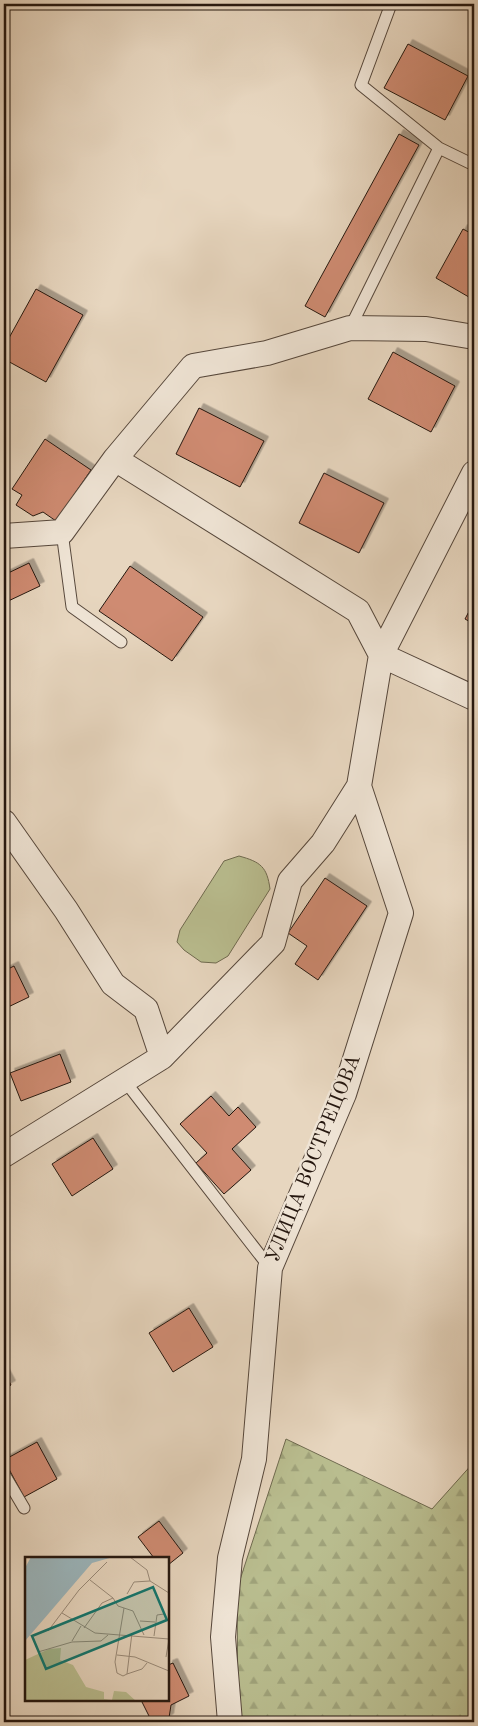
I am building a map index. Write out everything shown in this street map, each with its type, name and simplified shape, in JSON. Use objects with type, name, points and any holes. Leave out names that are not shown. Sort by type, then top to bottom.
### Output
[{"type":"street","points":[[4,536],[62,532],[114,459],[193,366],[267,353],[350,328],[426,328],[474,337]]},
{"type":"street","points":[[114,459],[358,611],[381,655],[474,698]]},
{"type":"street","name":"УЛИЦА ВОСТРЕЦОВА","points":[[4,1155],[162,1057],[272,943],[290,881],[324,843],[359,786],[381,655],[472,484]]},
{"type":"street","name":"УЛИЦА ВОСТРЕЦОВА","points":[[230,1722],[223,1637],[230,1558],[254,1459],[270,1268],[344,1094],[401,913],[359,786]]},
{"type":"street","points":[[4,822],[66,910],[113,984],[146,1009],[162,1057]]},
{"type":"lane","points":[[391,4],[362,85],[439,148],[474,166]]},
{"type":"lane","points":[[350,328],[439,148]]},
{"type":"lane","points":[[62,532],[72,607],[121,642]]},
{"type":"lane","points":[[124,1080],[270,1268]]},
{"type":"lane","points":[[4,1474],[24,1508]]},
{"type":"green space","points":[[239,856],[262,866],[267,875],[270,889],[228,956],[216,963],[201,962],[184,950],[177,942],[180,930],[224,861]]},
{"type":"green space","points":[[286,1439],[432,1509],[474,1462],[474,1722],[238,1722],[237,1589]]},
{"type":"building","points":[[408,44],[468,76],[445,120],[384,88]]},
{"type":"building","points":[[399,134],[419,145],[325,317],[305,306]]},
{"type":"building","points":[[463,229],[474,235],[474,300],[436,278]]},
{"type":"building","points":[[36,289],[83,315],[46,382],[4,359],[4,347]]},
{"type":"building","points":[[393,352],[455,386],[431,432],[368,399]]},
{"type":"building","points":[[199,408],[264,441],[240,487],[176,454]]},
{"type":"building","points":[[45,439],[91,470],[56,521],[43,512],[33,516],[16,505],[22,495],[12,489]]},
{"type":"building","points":[[324,473],[384,503],[359,553],[299,523]]},
{"type":"building","points":[[29,563],[40,586],[4,603],[4,575]]},
{"type":"building","points":[[130,566],[203,617],[172,661],[99,611]]},
{"type":"building","points":[[474,602],[474,624],[465,619]]},
{"type":"building","points":[[325,878],[367,906],[318,980],[295,964],[307,946],[288,933]]},
{"type":"building","points":[[14,966],[29,997],[4,1009],[4,971]]},
{"type":"building","points":[[60,1054],[71,1082],[21,1101],[10,1073]]},
{"type":"building","points":[[211,1096],[229,1116],[238,1107],[256,1127],[232,1149],[251,1170],[224,1194],[196,1163],[207,1153],[180,1124]]},
{"type":"building","points":[[93,1138],[113,1169],[72,1196],[52,1164]]},
{"type":"building","points":[[189,1308],[213,1347],[173,1372],[149,1333]]},
{"type":"building","points":[[4,1372],[11,1385],[4,1389]]},
{"type":"building","points":[[37,1442],[57,1479],[24,1497],[4,1460]]},
{"type":"building","points":[[159,1521],[183,1553],[169,1564],[169,1557],[153,1557],[138,1537]]},
{"type":"building","points":[[173,1663],[189,1696],[171,1705],[169,1718],[162,1722],[152,1722],[142,1701],[169,1701],[169,1665]]}]
